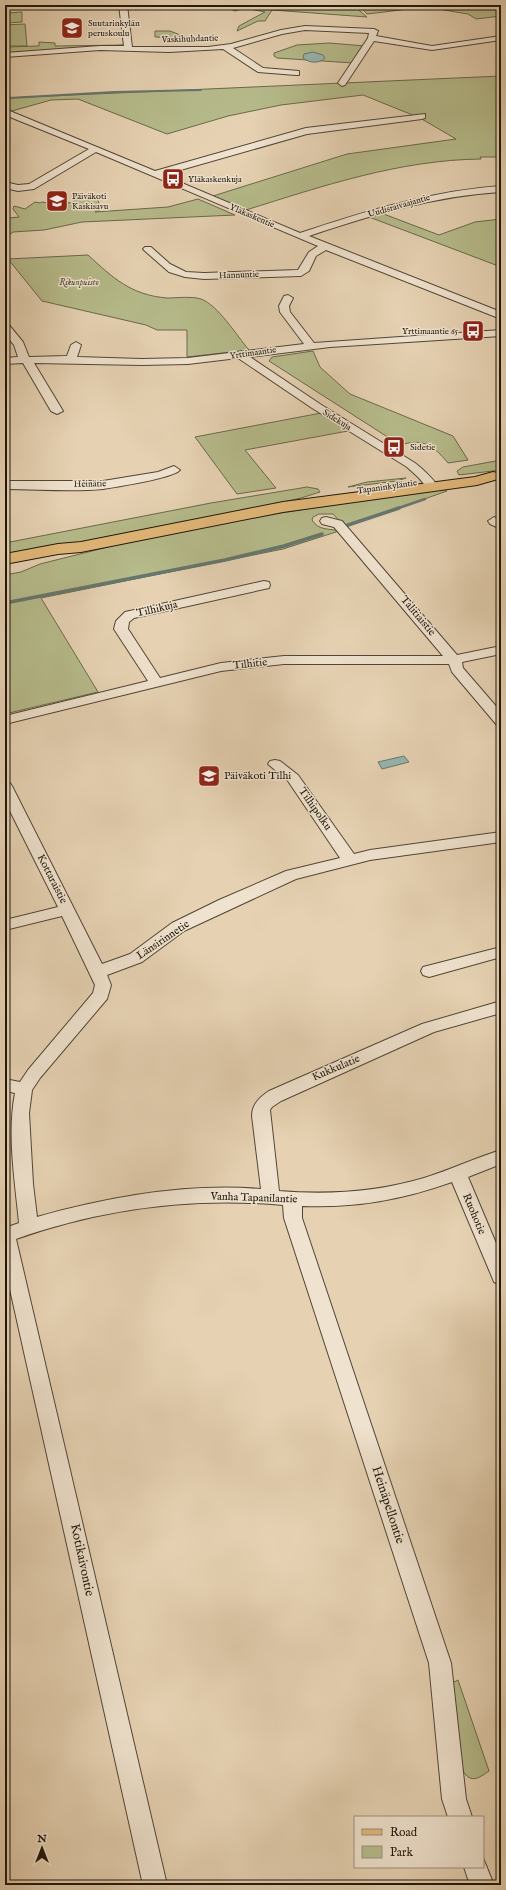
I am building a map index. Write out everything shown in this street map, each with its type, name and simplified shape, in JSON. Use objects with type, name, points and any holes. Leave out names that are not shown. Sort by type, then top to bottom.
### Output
[{"type":"main road","name":"Tapaninkyläntie","points":[[5,559],[58,549],[81,547],[283,507],[430,483],[477,481],[497,476]]},
{"type":"main road","name":"Tapaninkyläntie","points":[[5,568],[64,554],[81,547]]},
{"type":"street","points":[[123,5],[128,49]]},
{"type":"street","name":"Vaskihuhdantie","points":[[5,56],[78,49],[181,50],[225,48],[281,32],[305,28],[373,34],[432,48],[497,39]]},
{"type":"street","points":[[342,83],[373,34]]},
{"type":"street","points":[[497,39],[501,46]]},
{"type":"street","points":[[225,48],[261,70],[296,73]]},
{"type":"street","name":"Yläkaskentie","points":[[5,112],[96,149],[299,236],[501,316]]},
{"type":"street","points":[[155,174],[306,130],[422,116]]},
{"type":"street","points":[[5,185],[21,188],[31,187],[96,149]]},
{"type":"street","name":"Uudisraivaajantie","points":[[299,236],[421,198],[452,192],[501,189]]},
{"type":"street","name":"Hannuntie","points":[[148,249],[173,271],[188,275],[204,276],[301,273],[305,269],[312,254],[325,246]]},
{"type":"street","points":[[288,298],[284,306],[285,312],[311,346]]},
{"type":"street","points":[[5,327],[18,344],[22,355],[26,359],[57,411]]},
{"type":"street","name":"Yrttimaantie","points":[[5,361],[26,359],[157,362],[193,360],[311,346],[501,333]]},
{"type":"street","points":[[71,359],[76,345]]},
{"type":"street","name":"Sidekuja","points":[[240,355],[316,406],[411,465],[430,483]]},
{"type":"street","name":"Heinätie","points":[[5,485],[109,484],[160,475],[174,470]]},
{"type":"street","name":"Talitiaistie","points":[[326,521],[338,524],[454,660],[457,669],[501,721]]},
{"type":"street","name":"Tilhikuja","points":[[156,683],[121,629],[123,621],[130,615],[264,585]]},
{"type":"street","name":"Tilhitie","points":[[5,720],[221,667],[284,660],[454,660],[501,650]]},
{"type":"street","name":"Tilhipolku","points":[[275,764],[294,778],[350,860]]},
{"type":"street","name":"Kottaraistie","points":[[5,786],[98,972]]},
{"type":"street","name":"Länsirinnetie","points":[[98,972],[144,954],[178,927],[224,904],[291,875],[389,852],[501,838]]},
{"type":"street","points":[[5,925],[67,910]]},
{"type":"street","points":[[429,971],[501,952]]},
{"type":"street","points":[[29,1226],[24,1184],[20,1113],[24,1089],[34,1074],[101,995],[103,985],[98,972]]},
{"type":"street","name":"Kukkulatie","points":[[270,1197],[270,1182],[261,1116],[261,1110],[266,1102],[275,1096],[303,1083],[428,1028],[501,1007]]},
{"type":"street","points":[[5,1085],[24,1089]]},
{"type":"street","name":"Vanha Tapanilantie","points":[[5,1235],[62,1216],[123,1204],[164,1198],[243,1195],[292,1199],[347,1199],[377,1196],[457,1173],[501,1157]]},
{"type":"street","name":"Ruohotie","points":[[457,1173],[501,1277]]},
{"type":"street","name":"Heinäpellontie","points":[[292,1199],[293,1218],[440,1663],[454,1799],[460,1816]]},
{"type":"street","name":"Kotikaivontie","points":[[5,1235],[16,1269],[155,1885]]},
{"type":"street","points":[[476,1868],[482,1885]]},
{"type":"green space","points":[[202,5],[353,5],[367,17],[272,10],[265,21],[258,21],[237,31],[239,26],[265,12],[245,8],[235,11],[224,7],[205,9]]},
{"type":"green space","points":[[359,5],[501,5],[501,16],[476,19],[468,14],[426,7],[367,14]]},
{"type":"green space","points":[[22,12],[22,22],[6,23],[6,13]]},
{"type":"green space","points":[[25,24],[27,46],[5,46],[5,25]]},
{"type":"green space","points":[[155,31],[170,31],[188,38],[155,37]]},
{"type":"green space","points":[[39,42],[55,43],[55,46],[124,45],[5,53],[5,47],[39,46]]},
{"type":"green space","points":[[329,43],[365,46],[353,63],[277,58],[274,56],[274,53],[297,45]]},
{"type":"green space","points":[[501,76],[501,157],[480,157],[481,159],[451,160],[391,169],[304,192],[246,210],[213,196],[347,154],[456,139],[420,118],[363,95],[281,105],[228,116],[167,134],[78,99],[51,100],[12,111],[5,107],[5,98]]},
{"type":"green space","points":[[82,196],[98,199],[100,210],[95,212],[168,207],[198,199],[235,215],[82,222],[44,230],[13,232],[5,238],[5,211],[9,218],[19,217],[13,209],[14,206],[25,209],[35,202],[58,205],[64,202],[71,203]]},
{"type":"green space","points":[[381,213],[439,235],[475,222],[501,219],[501,267],[369,217]]},
{"type":"green space","name":"Rikunpuisto","points":[[88,255],[114,278],[143,293],[167,298],[197,298],[207,302],[227,322],[249,350],[187,357],[187,330],[157,330],[146,325],[42,301],[8,259]]},
{"type":"green space","points":[[313,351],[320,367],[350,394],[453,436],[468,460],[448,463],[427,445],[415,442],[400,445],[269,361],[272,357]]},
{"type":"green space","points":[[321,413],[348,431],[245,450],[276,488],[237,494],[195,437]]},
{"type":"green space","points":[[501,460],[501,470],[459,475],[457,471],[463,467]]},
{"type":"green space","points":[[406,478],[397,481],[348,487],[367,482]]},
{"type":"green space","points":[[307,487],[318,489],[320,492],[301,498],[264,506],[5,557],[5,543],[211,503]]},
{"type":"green space","points":[[443,488],[447,491],[345,527],[333,514],[319,514],[313,517],[312,520],[315,524],[321,528],[339,531],[283,549],[41,598],[98,692],[5,714],[5,575],[21,572],[40,564],[116,545],[241,519]]},
{"type":"green space","points":[[458,1680],[489,1771],[478,1778],[472,1779],[463,1771],[452,1683]]},
{"type":"water","points":[[313,52],[323,55],[325,58],[314,62],[303,58],[304,54]]},
{"type":"water","points":[[404,756],[409,762],[382,769],[378,762]]},
{"type":"waterway","points":[[240,5],[278,10]]},
{"type":"waterway","points":[[9,98],[114,92],[201,90]]},
{"type":"waterway","points":[[396,509],[425,499]]},
{"type":"waterway","points":[[348,525],[396,509]]},
{"type":"waterway","points":[[5,603],[225,560],[284,546],[322,534]]},
{"type":"place","name":"Suutarinkylän peruskoulu","points":[[72,28]]},
{"type":"place","name":"Yläkaskenkuja","points":[[173,179]]},
{"type":"place","name":"Päiväkoti Kaskisavu","points":[[57,201]]},
{"type":"place","name":"Yrttimaantie 65","points":[[473,331]]},
{"type":"place","name":"Sidetie","points":[[394,447]]},
{"type":"place","name":"Päiväkoti Tilhi","points":[[209,776]]}]
